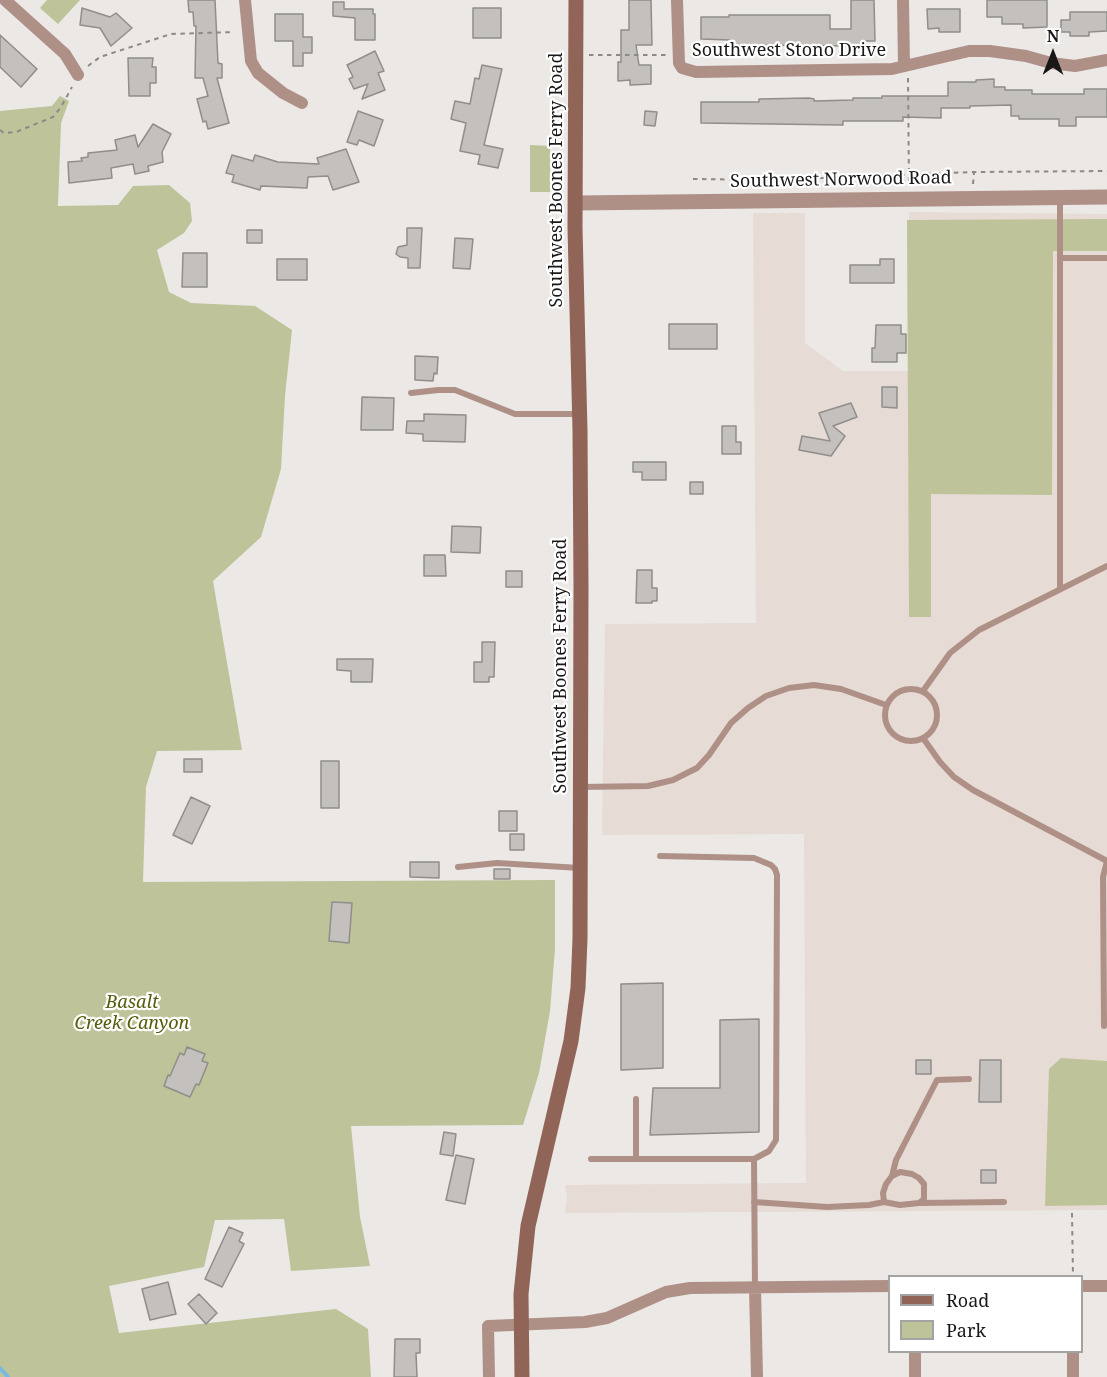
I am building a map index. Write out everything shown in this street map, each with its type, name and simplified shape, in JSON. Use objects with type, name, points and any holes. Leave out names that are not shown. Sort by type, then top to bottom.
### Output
[{"type":"main road","name":"Southwest Boones Ferry Road","points":[[522,1377],[520,1325],[522,1272],[528,1226],[576,1014],[580,939],[580,414],[576,203],[576,0]]},
{"type":"street","points":[[5,0],[65,54],[78,75]]},
{"type":"street","points":[[245,0],[251,61],[258,73],[283,93],[302,103]]},
{"type":"street","points":[[677,0],[678,54]]},
{"type":"street","points":[[903,0],[904,66]]},
{"type":"street","name":"Southwest Stono Drive","points":[[678,54],[682,68],[696,72],[892,69],[969,51],[990,51],[1026,56],[1051,63],[1075,66],[1107,60]]},
{"type":"street","name":"Southwest Norwood Road","points":[[576,203],[1107,197]]},
{"type":"street","points":[[489,1377],[488,1326],[585,1322],[607,1318],[646,1299],[666,1292],[690,1288],[888,1286]]},
{"type":"street","points":[[1083,1286],[1107,1286]]},
{"type":"street","points":[[755,1287],[757,1377]]},
{"type":"street","points":[[915,1353],[915,1377]]},
{"type":"street","points":[[1073,1353],[1073,1377]]},
{"type":"lane","points":[[1060,197],[1060,590]]},
{"type":"lane","points":[[1060,258],[1107,258]]},
{"type":"lane","points":[[411,393],[455,390],[485,404],[515,414],[580,414]]},
{"type":"lane","points":[[923,691],[950,653],[965,640],[991,623],[1107,567]]},
{"type":"lane","points":[[581,787],[648,786],[673,780],[697,768],[731,723],[748,708],[766,696],[789,688],[814,685],[841,689],[886,705]]},
{"type":"lane","points":[[906,689],[923,691],[935,703],[937,719],[930,734],[914,741],[905,741],[890,731],[884,714],[886,705],[891,697],[906,689]]},
{"type":"lane","points":[[923,738],[954,777],[973,790],[1107,861],[1103,877],[1104,1026]]},
{"type":"lane","points":[[591,1159],[754,1158],[769,1151],[776,1140],[777,875],[771,865],[754,858],[660,856]]},
{"type":"lane","points":[[458,867],[496,863],[581,868]]},
{"type":"lane","points":[[884,1202],[883,1193],[892,1176],[896,1160],[938,1080],[969,1079]]},
{"type":"lane","points":[[636,1099],[636,1159]]},
{"type":"lane","points":[[754,1158],[755,1287]]},
{"type":"lane","points":[[892,1176],[900,1172],[919,1178],[924,1184],[925,1192],[924,1199],[919,1203]]},
{"type":"lane","points":[[754,1202],[827,1207],[884,1202],[900,1205],[1004,1202]]},
{"type":"path","points":[[0,130],[4,133],[16,132],[53,117],[78,75],[100,57],[171,34],[234,32],[248,34]]},
{"type":"path","points":[[577,54],[678,54]]},
{"type":"path","points":[[904,66],[908,80],[909,198]]},
{"type":"path","points":[[693,179],[802,179],[908,174],[1107,171]]},
{"type":"path","points":[[1072,1213],[1073,1275]]},
{"type":"shaded area","points":[[909,212],[1107,214],[1107,1210],[565,1213],[567,1197],[565,1185],[806,1183],[804,834],[602,835],[605,624],[756,623],[753,213],[805,213],[805,343],[843,371],[910,371]]},
{"type":"green space","points":[[47,0],[80,0],[58,24],[40,8]]},
{"type":"green space","name":"Basalt Creek Canyon","points":[[60,96],[69,101],[61,123],[58,206],[118,205],[133,186],[169,185],[190,203],[192,221],[184,233],[157,250],[169,292],[191,303],[255,306],[292,330],[281,469],[261,537],[213,581],[242,750],[157,751],[146,787],[143,882],[555,880],[555,949],[550,1011],[539,1073],[523,1125],[351,1126],[360,1217],[370,1266],[291,1271],[284,1219],[215,1220],[204,1267],[109,1286],[119,1333],[336,1309],[368,1329],[371,1377],[0,1377],[0,111],[52,106]]},
{"type":"green space","points":[[530,145],[550,146],[550,192],[530,192]]},
{"type":"green space","points":[[1107,219],[1107,251],[1053,251],[1052,495],[931,494],[931,617],[909,617],[907,220]]},
{"type":"green space","points":[[1061,1058],[1107,1061],[1107,1205],[1045,1206],[1049,1069]]},
{"type":"building","points":[[188,0],[215,0],[218,63],[222,64],[222,78],[217,78],[229,123],[208,129],[206,121],[203,122],[197,99],[208,96],[203,78],[195,78],[196,26],[194,26],[193,12],[189,12]]},
{"type":"building","points":[[629,0],[651,0],[652,45],[636,45],[639,65],[651,65],[651,84],[630,85],[630,80],[618,81],[618,62],[621,62],[621,30],[629,30]]},
{"type":"building","points":[[851,0],[874,0],[875,41],[864,41],[864,46],[730,45],[730,40],[701,39],[701,17],[729,17],[729,15],[830,15],[830,29],[851,29]]},
{"type":"building","points":[[987,0],[1047,0],[1047,27],[1023,28],[1023,24],[1002,24],[1002,17],[987,17]]},
{"type":"building","points":[[333,2],[344,2],[344,9],[373,9],[375,40],[355,40],[355,18],[333,16]]},
{"type":"building","points":[[82,8],[110,17],[116,13],[132,28],[111,46],[100,28],[80,25]]},
{"type":"building","points":[[473,8],[501,8],[501,38],[473,38]]},
{"type":"building","points":[[927,9],[960,9],[960,32],[939,32],[939,28],[928,29]]},
{"type":"building","points":[[1070,12],[1107,12],[1107,31],[1089,32],[1089,36],[1070,36],[1070,32],[1061,32],[1061,20],[1070,20]]},
{"type":"building","points":[[275,14],[303,14],[303,37],[312,37],[312,53],[303,53],[303,66],[293,66],[293,41],[275,41]]},
{"type":"building","points":[[0,35],[37,69],[21,87],[0,67]]},
{"type":"building","points":[[375,51],[384,71],[378,73],[385,90],[362,99],[368,84],[354,89],[349,79],[353,77],[347,65]]},
{"type":"building","points":[[128,58],[153,58],[152,67],[156,67],[156,83],[150,83],[150,96],[129,96]]},
{"type":"building","points":[[482,65],[502,69],[484,145],[503,149],[498,168],[478,164],[480,155],[460,151],[466,123],[451,119],[455,101],[470,104],[475,78],[479,79]]},
{"type":"building","points":[[994,79],[994,87],[1005,87],[1005,90],[1032,90],[1032,94],[1084,94],[1084,89],[1107,89],[1107,117],[1076,117],[1076,126],[1059,126],[1059,119],[1019,119],[1019,116],[1011,116],[1011,105],[941,108],[941,118],[903,117],[903,121],[843,121],[843,125],[701,123],[701,102],[948,96],[948,82],[976,82],[976,80]]},
{"type":"building","points":[[358,111],[383,120],[374,146],[359,140],[357,145],[347,142]]},
{"type":"building","points":[[645,111],[657,112],[655,126],[644,125]]},
{"type":"building","points":[[153,124],[171,134],[162,152],[163,162],[148,166],[149,171],[135,174],[133,164],[111,168],[112,178],[69,183],[68,162],[82,161],[81,158],[88,157],[88,153],[117,150],[115,140],[135,135],[138,147]]},
{"type":"building","points":[[346,149],[359,182],[333,190],[328,176],[308,177],[307,188],[261,186],[260,190],[232,182],[234,175],[226,173],[232,155],[253,161],[255,155],[278,162],[319,164],[317,158]]},
{"type":"building","points":[[407,228],[422,228],[420,268],[408,268],[408,258],[396,254],[398,247],[407,245]]},
{"type":"building","points":[[247,230],[262,230],[262,243],[247,243]]},
{"type":"building","points":[[455,238],[473,239],[470,269],[453,268]]},
{"type":"building","points":[[183,253],[207,253],[207,287],[182,287]]},
{"type":"building","points":[[277,259],[307,259],[307,280],[277,280]]},
{"type":"building","points":[[880,259],[894,259],[894,283],[850,283],[850,265],[880,265]]},
{"type":"building","points":[[669,324],[717,324],[717,349],[669,349]]},
{"type":"building","points":[[876,325],[901,325],[901,334],[906,334],[906,353],[897,353],[897,362],[872,362]]},
{"type":"building","points":[[415,356],[438,357],[437,374],[434,373],[433,381],[415,380]]},
{"type":"building","points":[[882,387],[897,387],[897,408],[882,407]]},
{"type":"building","points":[[362,397],[394,398],[393,430],[361,430]]},
{"type":"building","points":[[851,403],[857,417],[833,426],[845,436],[831,456],[799,450],[802,436],[830,441],[819,413]]},
{"type":"building","points":[[424,414],[466,415],[465,442],[423,441],[423,434],[406,433],[407,421],[424,421]]},
{"type":"building","points":[[722,426],[736,426],[736,442],[741,442],[741,454],[722,454]]},
{"type":"building","points":[[633,462],[666,462],[666,480],[642,480],[642,472],[633,472]]},
{"type":"building","points":[[690,482],[703,482],[703,494],[690,494]]},
{"type":"building","points":[[452,526],[481,527],[480,553],[451,552]]},
{"type":"building","points":[[424,555],[445,555],[446,576],[424,576]]},
{"type":"building","points":[[637,570],[652,570],[652,588],[657,588],[657,601],[636,603]]},
{"type":"building","points":[[506,571],[522,571],[522,587],[506,587]]},
{"type":"building","points":[[482,642],[495,642],[494,677],[489,677],[489,682],[474,682],[474,662],[482,662]]},
{"type":"building","points":[[337,659],[373,659],[372,682],[351,682],[351,671],[337,670]]},
{"type":"building","points":[[184,759],[202,759],[202,772],[184,772]]},
{"type":"building","points":[[321,761],[339,761],[339,808],[321,808]]},
{"type":"building","points":[[191,797],[210,806],[192,844],[173,835]]},
{"type":"building","points":[[499,811],[517,811],[517,831],[499,831]]},
{"type":"building","points":[[510,834],[524,834],[524,850],[510,850]]},
{"type":"building","points":[[410,862],[439,862],[439,878],[410,877]]},
{"type":"building","points":[[494,869],[510,869],[510,879],[494,879]]},
{"type":"building","points":[[332,902],[352,903],[349,943],[329,941]]},
{"type":"building","points":[[663,983],[663,1068],[621,1070],[621,984]]},
{"type":"building","points":[[759,1019],[759,1132],[650,1135],[653,1088],[720,1088],[720,1020]]},
{"type":"building","points":[[187,1047],[205,1054],[202,1061],[208,1063],[199,1085],[196,1084],[190,1097],[164,1086],[180,1053],[184,1055]]},
{"type":"building","points":[[916,1060],[931,1060],[931,1074],[916,1074]]},
{"type":"building","points":[[980,1060],[1001,1060],[1001,1102],[979,1102]]},
{"type":"building","points":[[444,1132],[456,1134],[453,1156],[440,1154]]},
{"type":"building","points":[[456,1155],[474,1159],[465,1204],[446,1200]]},
{"type":"building","points":[[981,1170],[996,1170],[996,1183],[981,1183]]},
{"type":"building","points":[[229,1227],[243,1233],[239,1241],[244,1244],[222,1287],[205,1279]]},
{"type":"building","points":[[168,1282],[176,1314],[150,1320],[142,1289]]},
{"type":"building","points":[[199,1294],[217,1313],[206,1324],[188,1304]]},
{"type":"building","points":[[395,1339],[420,1339],[420,1353],[416,1353],[417,1377],[394,1377]]},
{"type":"waterway","points":[[0,1368],[8,1377]]}]
